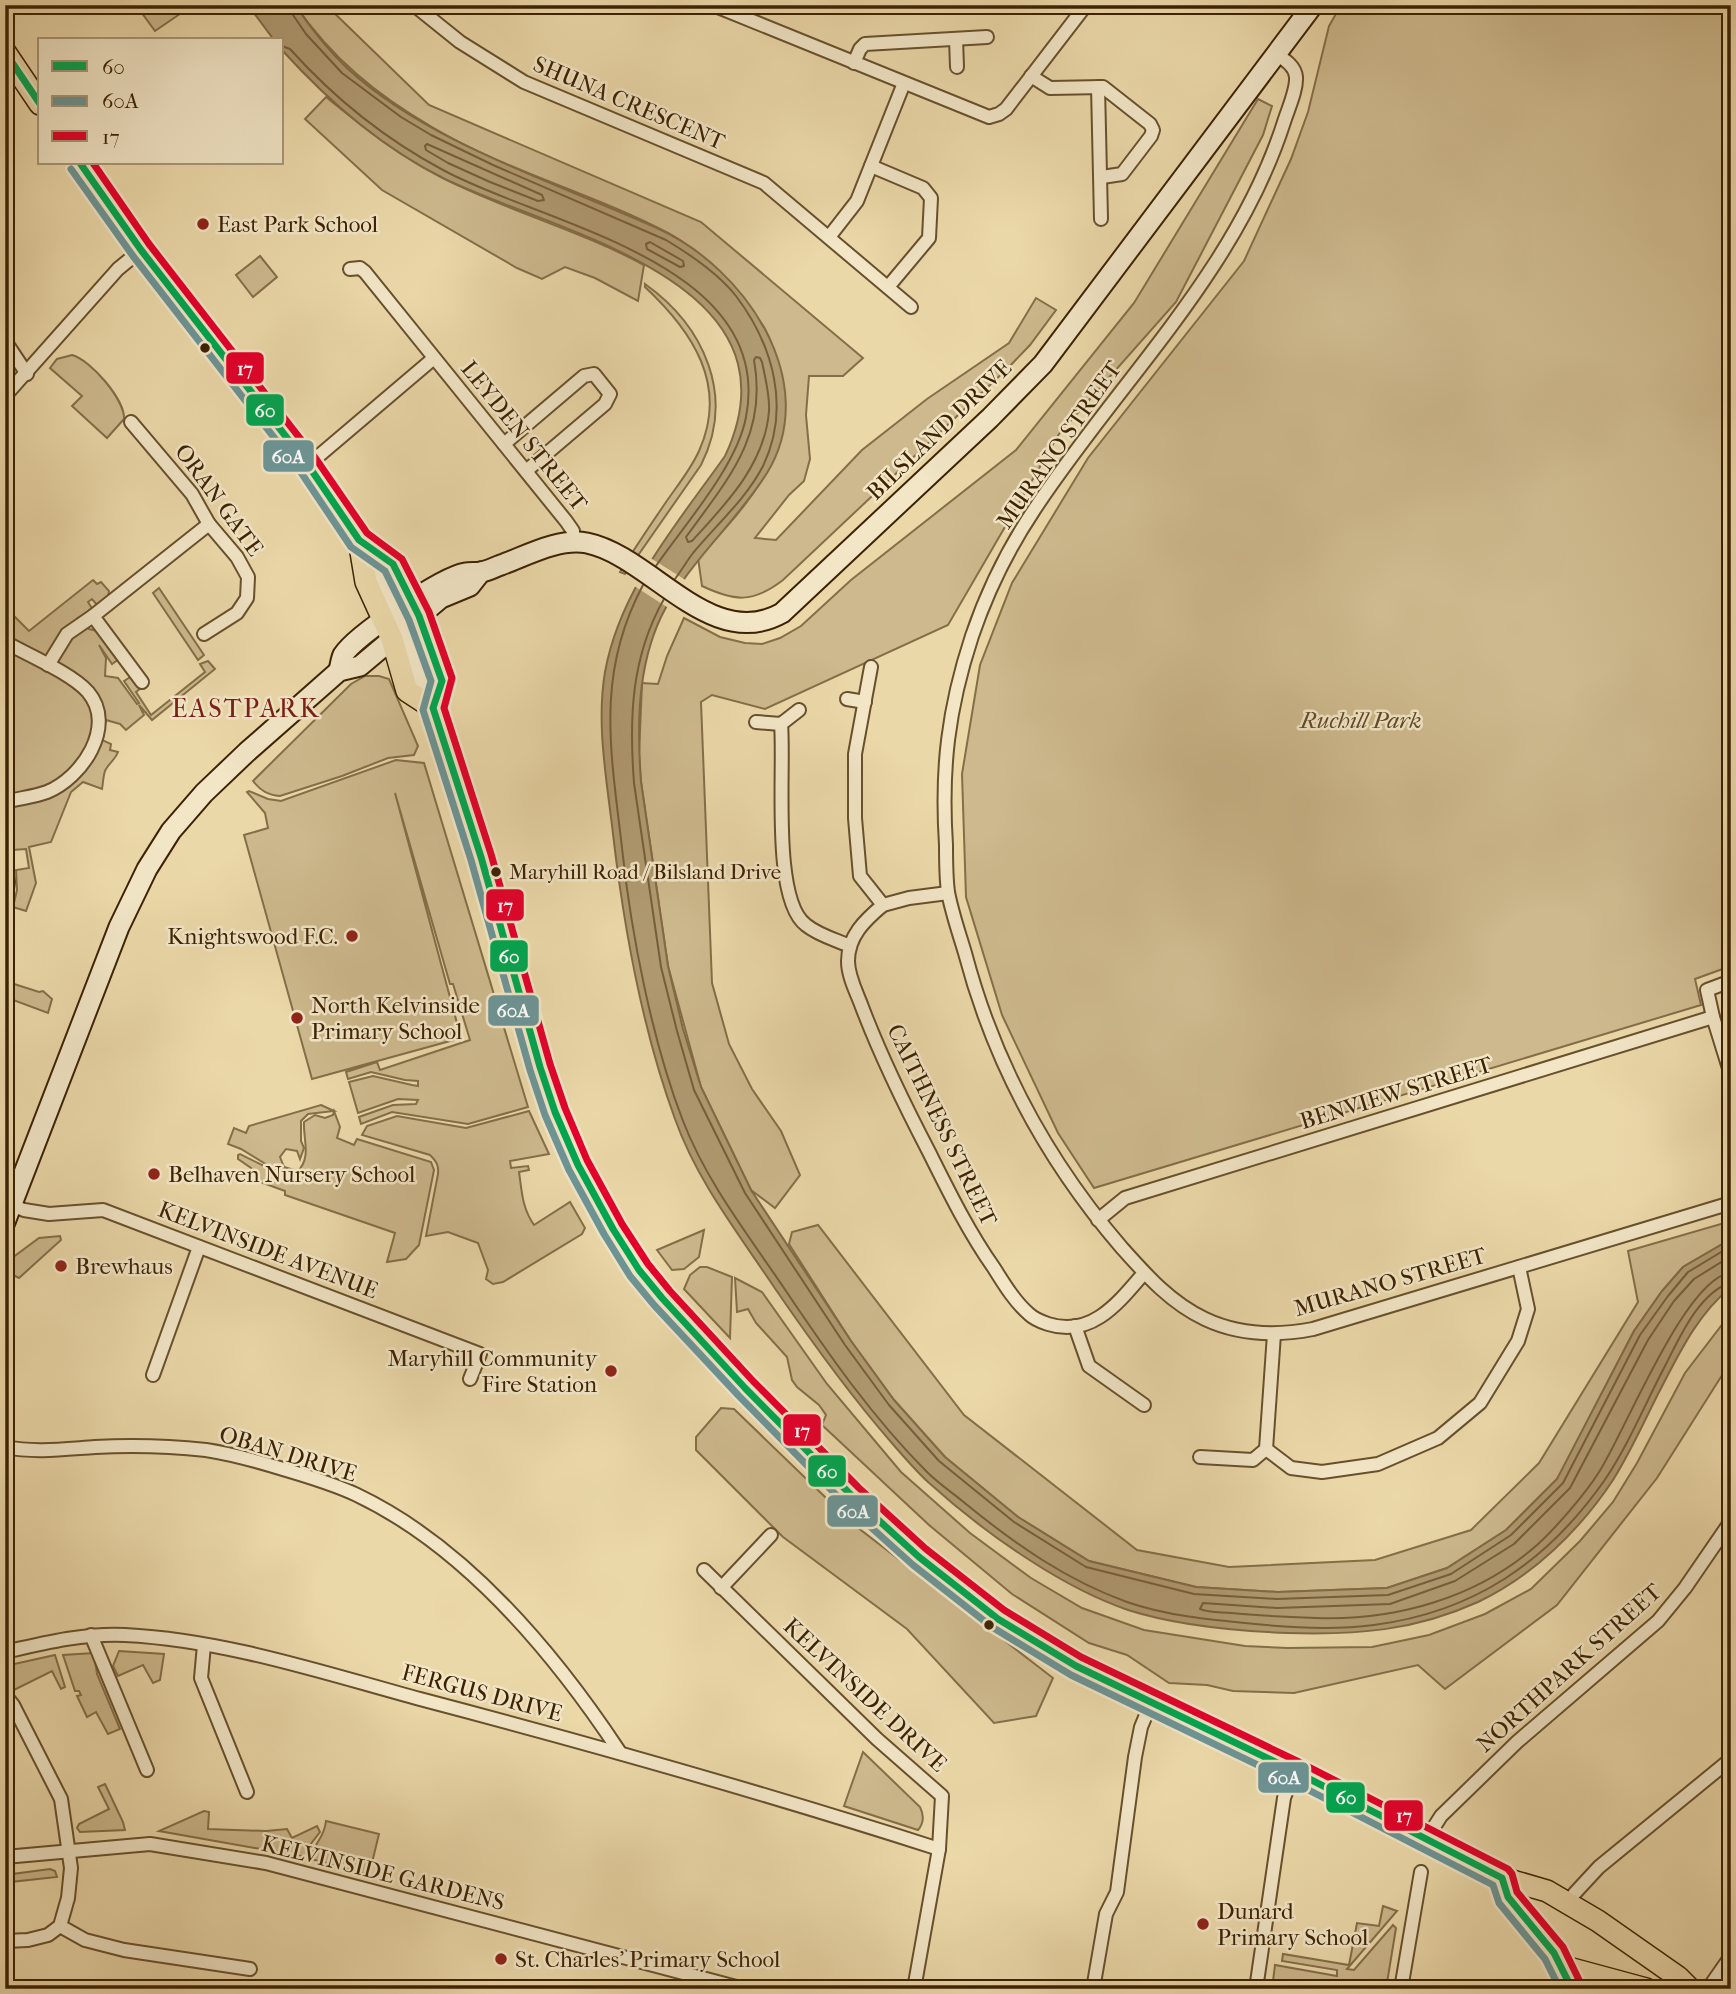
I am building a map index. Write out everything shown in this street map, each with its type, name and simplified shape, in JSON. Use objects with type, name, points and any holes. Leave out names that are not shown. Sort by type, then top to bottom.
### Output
[{"type":"main road","name":"BILSLAND DRIVE","points":[[7,1210],[104,961],[125,912],[154,857],[204,793],[271,730],[339,671],[360,666],[401,619],[470,586],[481,572],[554,545],[574,542],[614,553],[686,600],[728,619],[764,622],[782,613],[990,418],[1043,364],[1313,5]]},
{"type":"main road","points":[[5,52],[38,101]]},
{"type":"main road","points":[[81,164],[141,250],[308,465],[359,540],[393,564],[407,691],[433,708]]},
{"type":"main road","points":[[359,540],[366,582],[401,619],[442,681],[433,708],[481,857],[555,1112],[589,1186],[639,1270],[690,1330],[852,1496],[919,1557],[1014,1629],[1061,1658],[1294,1771],[1502,1878],[1578,1903],[1678,1977],[1690,1989]]},
{"type":"main road","points":[[1502,1878],[1508,1897],[1562,1966],[1572,1989]]},
{"type":"main road","points":[[1562,1966],[1646,1989]]},
{"type":"street","name":"SHUNA CRESCENT","points":[[414,5],[482,57],[533,87],[764,183],[911,307]]},
{"type":"street","points":[[713,5],[989,117],[1003,112],[1086,5]]},
{"type":"street","points":[[854,63],[865,44],[987,37]]},
{"type":"street","points":[[956,39],[957,67]]},
{"type":"street","name":"MURANO STREET","points":[[1276,54],[1293,66],[1296,73],[1295,87],[1272,158],[1242,220],[1191,300],[1034,509],[999,570],[984,603],[956,694],[943,770],[948,893],[974,990],[1010,1080],[1034,1126],[1069,1182],[1098,1220],[1166,1295],[1210,1321],[1234,1329],[1274,1334],[1305,1331],[1731,1203]]},
{"type":"street","points":[[1031,76],[1050,88],[1105,89],[1148,121],[1153,130],[1149,140],[1125,172],[1102,177]]},
{"type":"street","points":[[829,237],[855,206],[904,83]]},
{"type":"street","points":[[1098,87],[1101,219]]},
{"type":"street","points":[[871,166],[923,188],[931,198],[929,238],[888,287]]},
{"type":"street","points":[[5,396],[118,269],[141,250]]},
{"type":"street","name":"LEYDEN STREET","points":[[350,269],[360,268],[365,272],[569,525],[574,534],[574,542]]},
{"type":"street","points":[[5,341],[27,374]]},
{"type":"street","points":[[308,465],[434,358]]},
{"type":"street","points":[[504,444],[584,376],[594,374],[610,394],[605,404],[526,471]]},
{"type":"street","name":"ORAN GATE","points":[[131,422],[192,494],[209,524],[237,557],[248,577],[247,598],[237,613],[204,634]]},
{"type":"street","points":[[48,665],[67,634],[209,524]]},
{"type":"street","points":[[93,616],[142,681]]},
{"type":"street","points":[[5,642],[85,689],[94,699],[98,733],[92,751],[81,767],[67,780],[48,792],[5,802]]},
{"type":"street","points":[[871,667],[855,754],[857,841],[860,876],[883,905]]},
{"type":"street","points":[[847,699],[864,702]]},
{"type":"street","points":[[756,722],[781,724],[799,710]]},
{"type":"street","points":[[781,724],[783,860],[790,898],[804,925],[850,946],[855,933],[867,918],[883,905],[909,898],[948,893]]},
{"type":"street","points":[[5,861],[8,882],[5,905]]},
{"type":"street","name":"CAITHNESS STREET","points":[[850,946],[849,974],[874,1039],[905,1107],[978,1245],[1030,1316],[1061,1327],[1075,1326]]},
{"type":"street","points":[[1731,981],[1707,989],[1731,1075]]},
{"type":"street","name":"BENVIEW STREET","points":[[1098,1220],[1122,1199],[1713,1017]]},
{"type":"street","name":"KELVINSIDE AVENUE","points":[[7,1210],[49,1214],[103,1210],[480,1354],[470,1379]]},
{"type":"street","points":[[153,1375],[199,1247]]},
{"type":"street","points":[[1266,1449],[1291,1468],[1322,1472],[1378,1464],[1438,1438],[1480,1403],[1518,1342],[1528,1309],[1519,1266]]},
{"type":"street","points":[[1144,1273],[1105,1315],[1093,1322],[1075,1326],[1088,1366],[1144,1405]]},
{"type":"street","points":[[1200,1457],[1253,1460],[1266,1449],[1274,1334]]},
{"type":"street","name":"OBAN DRIVE","points":[[5,1447],[53,1450],[126,1446],[205,1450],[243,1457],[356,1495],[424,1535],[481,1583],[585,1700],[619,1751]]},
{"type":"street","name":"NORTHPARK STREET","points":[[1427,1838],[1441,1816],[1517,1742],[1658,1622],[1731,1521]]},
{"type":"street","points":[[722,1588],[771,1535]]},
{"type":"street","name":"KELVINSIDE DRIVE","points":[[704,1570],[877,1739],[942,1796],[939,1849],[914,1989]]},
{"type":"street","points":[[91,1635],[147,1770]]},
{"type":"street","name":"FERGUS DRIVE","points":[[5,1653],[91,1635],[125,1635],[204,1646],[284,1663],[619,1751],[939,1849]]},
{"type":"street","points":[[204,1646],[201,1678],[247,1792]]},
{"type":"street","points":[[5,1695],[13,1705],[61,1799],[66,1850],[71,1868],[68,1898],[60,1926],[48,1935],[28,1940],[5,1941]]},
{"type":"street","points":[[1093,1989],[1106,1913],[1117,1892],[1140,1732],[1151,1703]]},
{"type":"street","points":[[1578,1903],[1599,1867],[1731,1759]]},
{"type":"street","points":[[1256,1989],[1284,1798],[1294,1771]]},
{"type":"street","name":"KELVINSIDE GARDENS","points":[[5,1857],[150,1844],[266,1863],[744,1989]]},
{"type":"street","points":[[1401,1989],[1421,1872]]},
{"type":"street","points":[[60,1926],[85,1940],[124,1950],[250,1969]]},
{"type":"street","points":[[1708,1989],[1730,1957]]},
{"type":"green space","points":[[136,5],[193,5],[155,31]]},
{"type":"green space","points":[[295,5],[326,5],[429,105],[701,222],[863,358],[843,376],[809,376],[806,415],[810,459],[804,481],[789,495],[755,538],[776,540],[862,450],[927,399],[1009,343],[1036,298],[1056,310],[1030,345],[1008,368],[783,580],[762,593],[743,598],[713,591],[702,586],[698,558],[734,518],[764,476],[775,453],[781,429],[783,403],[780,374],[768,334],[762,325],[706,262],[668,233],[460,143],[392,102],[356,74],[324,42]]},
{"type":"green space","name":"Ruchill Park","points":[[1341,5],[1731,5],[1731,966],[1695,979],[1701,1005],[1094,1188],[1058,1133],[1002,1015],[966,897],[962,774],[980,665],[1012,583],[1088,458],[1244,261],[1291,159],[1308,112],[1329,26]]},
{"type":"green space","points":[[326,97],[396,150],[441,177],[594,241],[644,265],[638,301],[595,278],[565,267],[542,279],[517,268],[382,190],[305,119]]},
{"type":"green space","points":[[1258,99],[1272,106],[1263,135],[1176,302],[1059,434],[948,625],[765,709],[712,695],[701,702],[712,983],[729,1044],[752,1089],[781,1131],[800,1175],[775,1208],[751,1190],[701,1087],[668,966],[641,782],[639,755],[642,683],[658,684],[684,618],[720,637],[745,643],[762,644],[801,626],[851,580],[1016,450],[1134,303]]},
{"type":"green space","points":[[260,256],[277,277],[253,297],[236,275]]},
{"type":"green space","points":[[645,284],[684,320],[698,342],[708,364],[714,388],[715,414],[711,439],[701,465],[625,574],[620,572],[699,451],[707,427],[710,404],[701,361],[691,341]]},
{"type":"green space","points":[[72,355],[97,372],[113,392],[123,411],[124,419],[107,438],[72,406],[82,396],[50,368],[57,359]]},
{"type":"green space","points":[[93,580],[97,584],[101,582],[109,591],[108,598],[98,606],[92,599],[88,602],[93,610],[78,618],[89,629],[98,631],[119,659],[112,664],[99,645],[106,658],[105,676],[118,678],[137,704],[139,703],[124,681],[132,676],[141,688],[136,692],[151,715],[205,672],[200,664],[208,661],[215,669],[152,720],[139,705],[144,715],[126,730],[120,724],[106,720],[102,740],[111,744],[110,750],[118,752],[105,771],[102,789],[83,782],[71,792],[51,842],[29,847],[36,883],[26,911],[13,907],[17,890],[16,870],[29,868],[26,849],[12,850],[10,844],[5,842],[5,607],[29,631]]},
{"type":"green space","points":[[159,588],[204,655],[198,660],[153,593]]},
{"type":"green space","points":[[365,676],[389,679],[418,746],[414,755],[388,758],[280,796],[268,793],[253,781],[351,684]]},
{"type":"green space","name":"Knightswood F.C.","points":[[396,760],[424,763],[528,1107],[468,1124],[392,1112],[361,1124],[359,1117],[393,1105],[416,1104],[418,1100],[398,1099],[358,1113],[349,1082],[373,1076],[418,1086],[418,1081],[371,1072],[348,1079],[346,1072],[377,1062],[380,1070],[470,1040],[453,984],[450,984],[395,793],[461,1038],[312,1079],[244,835],[268,828],[265,813],[247,792],[281,801]]},
{"type":"green space","points":[[11,983],[43,991],[52,999],[48,1013],[5,997]]},
{"type":"green space","points":[[321,1105],[334,1111],[308,1114],[301,1121],[301,1141],[304,1148],[300,1159],[297,1151],[286,1149],[280,1157],[284,1167],[294,1170],[269,1166],[228,1144],[234,1128],[246,1133],[249,1126]]},
{"type":"green space","points":[[334,1111],[340,1127],[337,1138],[354,1145],[357,1139],[431,1162],[434,1170],[419,1245],[406,1259],[387,1262],[395,1233],[285,1195],[285,1191],[244,1176],[251,1168],[238,1159],[240,1154],[268,1168],[297,1172],[306,1155],[304,1122],[315,1115],[325,1118],[333,1115]]},
{"type":"green space","points":[[529,1111],[549,1154],[510,1161],[511,1168],[528,1166],[529,1170],[519,1172],[527,1212],[534,1225],[570,1202],[585,1228],[582,1234],[503,1282],[493,1284],[486,1279],[488,1270],[478,1243],[448,1232],[426,1236],[438,1174],[432,1157],[362,1135],[367,1126],[397,1116],[466,1128]]},
{"type":"green space","points":[[1731,1221],[1731,1239],[1683,1267],[1662,1291],[1634,1331],[1558,1478],[1506,1530],[1447,1568],[1387,1588],[1278,1592],[1196,1587],[1089,1561],[1018,1517],[945,1457],[894,1400],[851,1341],[789,1244],[792,1232],[818,1225],[964,1415],[1137,1550],[1229,1567],[1375,1560],[1471,1530],[1539,1463],[1638,1302],[1628,1251]]},
{"type":"green space","points":[[704,1230],[699,1257],[684,1269],[672,1270],[657,1250]]},
{"type":"green space","points":[[60,1236],[61,1240],[19,1278],[13,1275],[12,1258],[39,1238]]},
{"type":"green space","points":[[700,1267],[732,1277],[730,1338],[684,1289],[690,1275]]},
{"type":"green space","points":[[735,1278],[762,1292],[827,1384],[901,1472],[970,1533],[1031,1578],[1082,1608],[1144,1630],[1245,1646],[1372,1647],[1429,1635],[1485,1614],[1531,1589],[1580,1541],[1613,1502],[1685,1373],[1731,1313],[1731,1361],[1657,1478],[1557,1605],[1445,1689],[1418,1665],[1294,1693],[1233,1691],[1207,1685],[1169,1683],[1127,1655],[1089,1643],[1012,1594],[929,1525],[822,1425],[826,1415],[792,1380],[787,1357],[756,1323],[748,1309],[737,1312]]},
{"type":"green space","points":[[721,1408],[734,1409],[853,1524],[1053,1678],[1036,1716],[994,1723],[907,1629],[783,1537],[696,1450],[696,1437]]},
{"type":"green space","points":[[119,1651],[164,1654],[160,1680],[153,1683],[143,1665],[118,1676],[113,1666]]},
{"type":"green space","points":[[94,1653],[97,1674],[120,1729],[108,1734],[96,1712],[87,1717],[77,1696],[81,1695],[79,1691],[75,1691],[63,1655]]},
{"type":"green space","points":[[55,1655],[65,1687],[61,1689],[52,1671],[14,1690],[6,1689],[5,1666]]},
{"type":"green space","points":[[863,1752],[920,1807],[923,1819],[918,1830],[844,1806]]},
{"type":"green space","points":[[105,1784],[125,1830],[80,1832],[77,1828],[79,1824],[109,1809],[98,1787]]},
{"type":"green space","points":[[204,1811],[209,1812],[208,1829],[287,1829],[292,1838],[317,1826],[320,1832],[310,1845],[306,1857],[159,1831]]},
{"type":"green space","points":[[326,1821],[379,1834],[369,1875],[311,1859]]},
{"type":"green space","points":[[50,1869],[55,1871],[57,1877],[11,1882],[14,1921],[5,1921],[5,1875]]},
{"type":"green space","points":[[1383,1906],[1397,1911],[1347,1969],[1354,1970],[1393,1925],[1396,1928],[1386,1989],[1272,1989],[1275,1965],[1337,1976],[1337,1970],[1282,1961],[1283,1954],[1349,1965],[1357,1923],[1379,1926]]},
{"type":"water","points":[[248,5],[295,5],[319,38],[347,68],[416,119],[496,160],[659,229],[690,247],[720,271],[745,299],[766,331],[780,366],[786,402],[782,438],[767,473],[684,578],[653,636],[640,698],[641,782],[668,966],[683,1029],[701,1087],[751,1190],[851,1341],[894,1400],[945,1457],[1018,1517],[1089,1561],[1196,1587],[1278,1592],[1387,1588],[1447,1568],[1506,1530],[1557,1479],[1634,1331],[1662,1291],[1683,1267],[1731,1239],[1731,1287],[1708,1310],[1689,1336],[1613,1480],[1586,1516],[1554,1550],[1518,1579],[1478,1602],[1408,1625],[1362,1632],[1288,1633],[1187,1624],[1128,1610],[1090,1594],[1018,1552],[978,1524],[928,1482],[875,1423],[816,1347],[733,1226],[706,1185],[684,1142],[663,1085],[644,1014],[617,870],[602,733],[605,672],[612,642],[637,585],[670,532],[725,456],[741,395],[731,346],[701,305],[656,271],[602,243],[443,178],[398,152],[356,122],[300,69],[284,52],[284,38],[273,38]]},
{"type":"pier","points":[[649,557],[687,581],[670,609],[631,584]]},
{"type":"transit line","name":"60","points":[[5,52],[38,101]]},
{"type":"transit line","name":"60","points":[[81,164],[141,250],[308,465],[359,540],[393,564],[419,616],[442,681],[433,708],[481,857],[555,1112],[578,1165],[639,1270],[745,1388],[852,1496],[919,1557],[998,1619],[1076,1666],[1294,1771],[1502,1878],[1508,1897],[1554,1953],[1572,1989]]},
{"type":"transit line","name":"17","points":[[94,164],[149,244],[316,459],[367,533],[402,559],[429,612],[452,678],[444,708],[491,854],[565,1108],[587,1160],[622,1224],[648,1264],[670,1291],[753,1381],[859,1488],[926,1549],[1004,1610],[1081,1657],[1299,1762],[1508,1869],[1517,1892],[1563,1947],[1581,1984]]},
{"type":"transit line","name":"60A","points":[[71,169],[133,256],[300,471],[351,547],[385,571],[409,620],[431,681],[423,710],[471,860],[545,1115],[569,1170],[630,1276],[738,1395],[845,1504],[913,1565],[992,1627],[1071,1675],[1289,1780],[1493,1885],[1499,1903],[1545,1959],[1560,1989]]},
{"type":"place","name":"East Park School","points":[[203,224]]},
{"type":"place","name":"Maryhill Road / Bilsland Drive","points":[[496,872]]},
{"type":"place","name":"Knightswood F.C.","points":[[352,936]]},
{"type":"place","name":"North Kelvinside Primary School","points":[[297,1018]]},
{"type":"place","name":"Belhaven Nursery School","points":[[154,1174]]},
{"type":"place","name":"Brewhaus","points":[[61,1266]]},
{"type":"place","name":"Maryhill Community Fire Station","points":[[611,1371]]},
{"type":"place","name":"Dunard Primary School","points":[[1203,1924]]},
{"type":"place","name":"St. Charles' Primary School","points":[[501,1959]]},
{"type":"district","name":"EASTPARK","points":[[246,708]]}]
